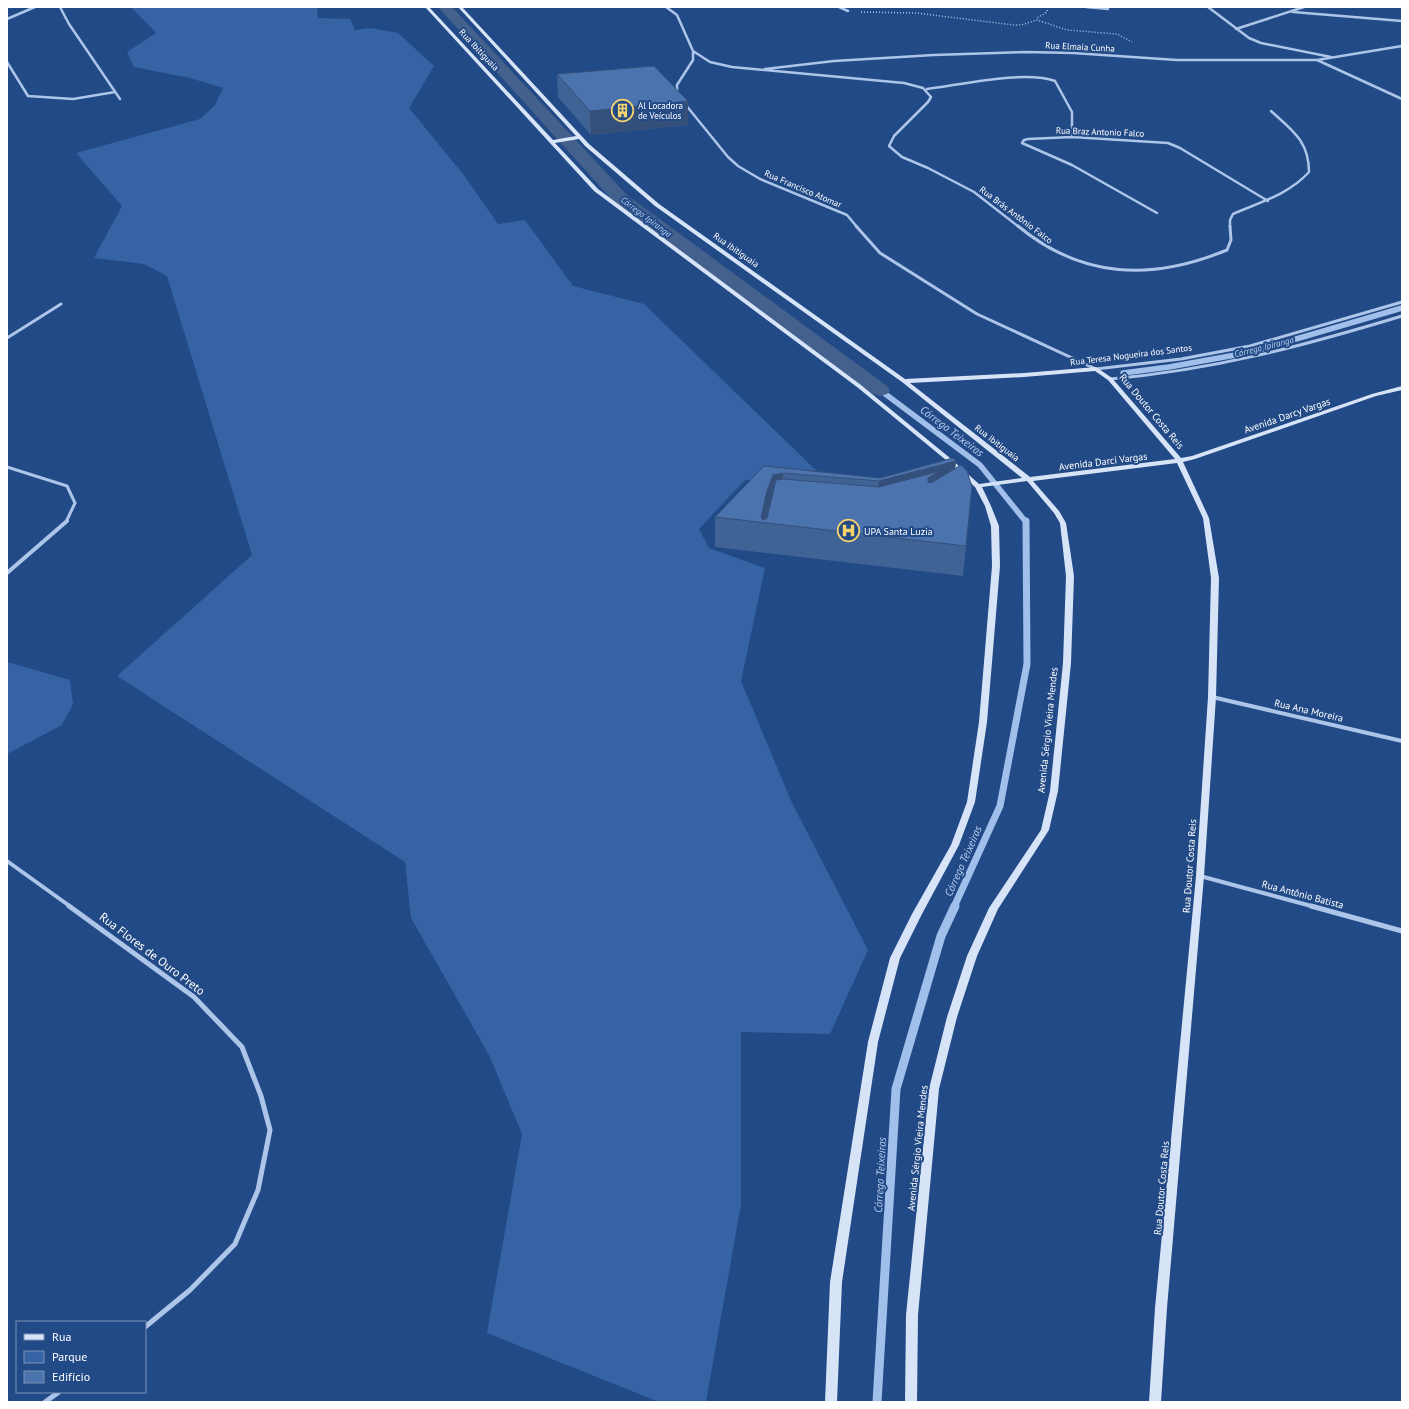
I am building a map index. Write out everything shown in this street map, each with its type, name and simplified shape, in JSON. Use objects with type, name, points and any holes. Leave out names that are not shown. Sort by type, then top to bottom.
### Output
[{"type":"main road","name":"Rua Ibitiguaia","points":[[427,7],[555,141],[596,190],[860,386],[983,486]]},
{"type":"main road","name":"Rua Ibitiguaia","points":[[460,7],[578,137],[630,183],[657,205],[904,381],[1028,479]]},
{"type":"main road","points":[[555,141],[578,137]]},
{"type":"main road","name":"Rua Doutor Costa Reis","points":[[1096,369],[1110,379],[1179,460],[1206,518],[1215,578],[1212,697],[1200,876],[1161,1308],[1155,1402]]},
{"type":"main road","name":"Rua Teresa Nogueira dos Santos","points":[[904,381],[1024,375],[1096,369]]},
{"type":"main road","name":"Avenida Darcy Vargas","points":[[1179,460],[1193,458],[1374,396],[1402,388]]},
{"type":"main road","name":"Avenida Darci Vargas","points":[[983,486],[1179,460]]},
{"type":"main road","name":"Avenida Sérgio Vieira Mendes","points":[[911,1402],[912,1315],[934,1089],[952,1016],[972,956],[994,908],[1045,830],[1054,791],[1067,663],[1070,576],[1063,523],[1057,512],[1028,479]]},
{"type":"main road","points":[[831,1402],[836,1282],[873,1042],[895,958],[917,914],[955,845],[971,802],[983,722],[996,566],[995,526],[983,486]]},
{"type":"street","points":[[7,19],[35,7]]},
{"type":"street","points":[[60,7],[69,24],[120,99]]},
{"type":"street","points":[[666,7],[677,15],[693,51],[710,62],[757,70],[904,83],[927,89],[990,81],[1036,77],[1052,78],[1072,112],[1072,137]]},
{"type":"street","points":[[840,7],[848,11]]},
{"type":"street","points":[[1086,7],[1108,10]]},
{"type":"street","points":[[1208,7],[1249,38],[1261,43],[1336,58]]},
{"type":"street","points":[[1236,29],[1293,12],[1304,7]]},
{"type":"street","points":[[1293,12],[1402,20]]},
{"type":"street","name":"Rua Elmaia Cunha","points":[[757,70],[834,61],[934,55],[1026,52],[1073,53],[1195,60],[1317,60],[1402,46]]},
{"type":"street","name":"Rua Francisco Atomar","points":[[693,51],[693,60],[677,85],[676,93],[728,157],[738,166],[760,179],[847,215],[880,253],[977,314],[1096,369]]},
{"type":"street","points":[[1317,60],[1402,99]]},
{"type":"street","points":[[7,62],[28,96],[73,99],[115,92]]},
{"type":"street","name":"Rua Brás Antônio Falco","points":[[927,89],[931,97],[928,102],[894,136],[889,146],[893,152],[975,193],[1052,250],[1089,265],[1125,272],[1170,269],[1206,260],[1227,250],[1231,240],[1230,220],[1233,214],[1268,201],[1292,189],[1302,181],[1309,172],[1308,155],[1305,148],[1294,132],[1271,111]]},
{"type":"street","name":"Rua Braz Antonio Falco","points":[[1157,213],[1072,165],[1022,143],[1024,140],[1028,139],[1072,137],[1168,143],[1180,148],[1268,201]]},
{"type":"street","name":"Rua Teresa Nogueira dos Santos","points":[[1096,369],[1181,360],[1250,346],[1402,302]]},
{"type":"street","points":[[7,338],[61,304]]},
{"type":"street","points":[[1110,379],[1177,373],[1235,362],[1325,340],[1402,316]]},
{"type":"street","points":[[7,467],[67,486],[75,503],[66,523],[7,573]]},
{"type":"street","name":"Rua Ana Moreira","points":[[1212,697],[1402,742]]},
{"type":"street","name":"Rua Flores de Ouro Preto","points":[[7,861],[194,997],[242,1047],[261,1096],[270,1130],[258,1190],[234,1244],[190,1290],[146,1327]]},
{"type":"street","name":"Rua Antônio Batista","points":[[1200,876],[1402,930]]},
{"type":"street","points":[[45,1402],[58,1393]]},
{"type":"path","points":[[848,11],[876,13],[922,13],[1021,25],[1037,20],[1037,18],[1047,12],[1047,7]]},
{"type":"path","points":[[1037,20],[1067,30],[1112,33],[1123,36],[1132,42],[1136,50],[1149,58]]},
{"type":"green space","points":[[131,7],[317,7],[318,18],[350,19],[355,30],[371,28],[398,33],[434,66],[409,108],[463,174],[498,224],[525,220],[573,286],[644,304],[825,479],[745,480],[699,529],[709,548],[765,568],[741,681],[792,803],[868,950],[830,1034],[741,1032],[741,1204],[706,1402],[659,1402],[487,1333],[522,1134],[489,1055],[411,918],[405,862],[117,676],[252,555],[167,276],[144,264],[94,258],[122,206],[76,153],[200,119],[215,105],[223,88],[190,78],[134,67],[127,52],[156,33]]},
{"type":"green space","points":[[7,662],[70,680],[73,704],[62,725],[7,754]]},
{"type":"building","points":[[654,66],[688,101],[590,111],[557,74]]},
{"type":"building","points":[[953,458],[956,461],[879,481],[783,473],[773,475],[767,491],[761,517],[763,520],[767,518],[776,480],[783,479],[879,487],[940,471],[928,478],[928,482],[931,483],[961,465],[967,471],[972,487],[966,546],[715,517],[764,466],[880,478]]},
{"type":"waterway","name":"Córrego Ipiranga","points":[[445,7],[621,199],[880,390]]},
{"type":"waterway","name":"Córrego Ipiranga","points":[[1123,373],[1169,367],[1252,352],[1402,308]]},
{"type":"waterway","name":"Córrego Teixeiras","points":[[880,390],[980,465],[1026,522]]},
{"type":"waterway","name":"Córrego Teixeiras","points":[[954,907],[1000,806],[1027,664],[1026,521]]},
{"type":"waterway","name":"Córrego Teixeiras","points":[[877,1402],[896,1089],[941,936],[955,906]]},
{"type":"place","name":"Al Locadora de Veículos","points":[[623,111]]},
{"type":"place","name":"UPA Santa Luzia","points":[[848,531]]}]
